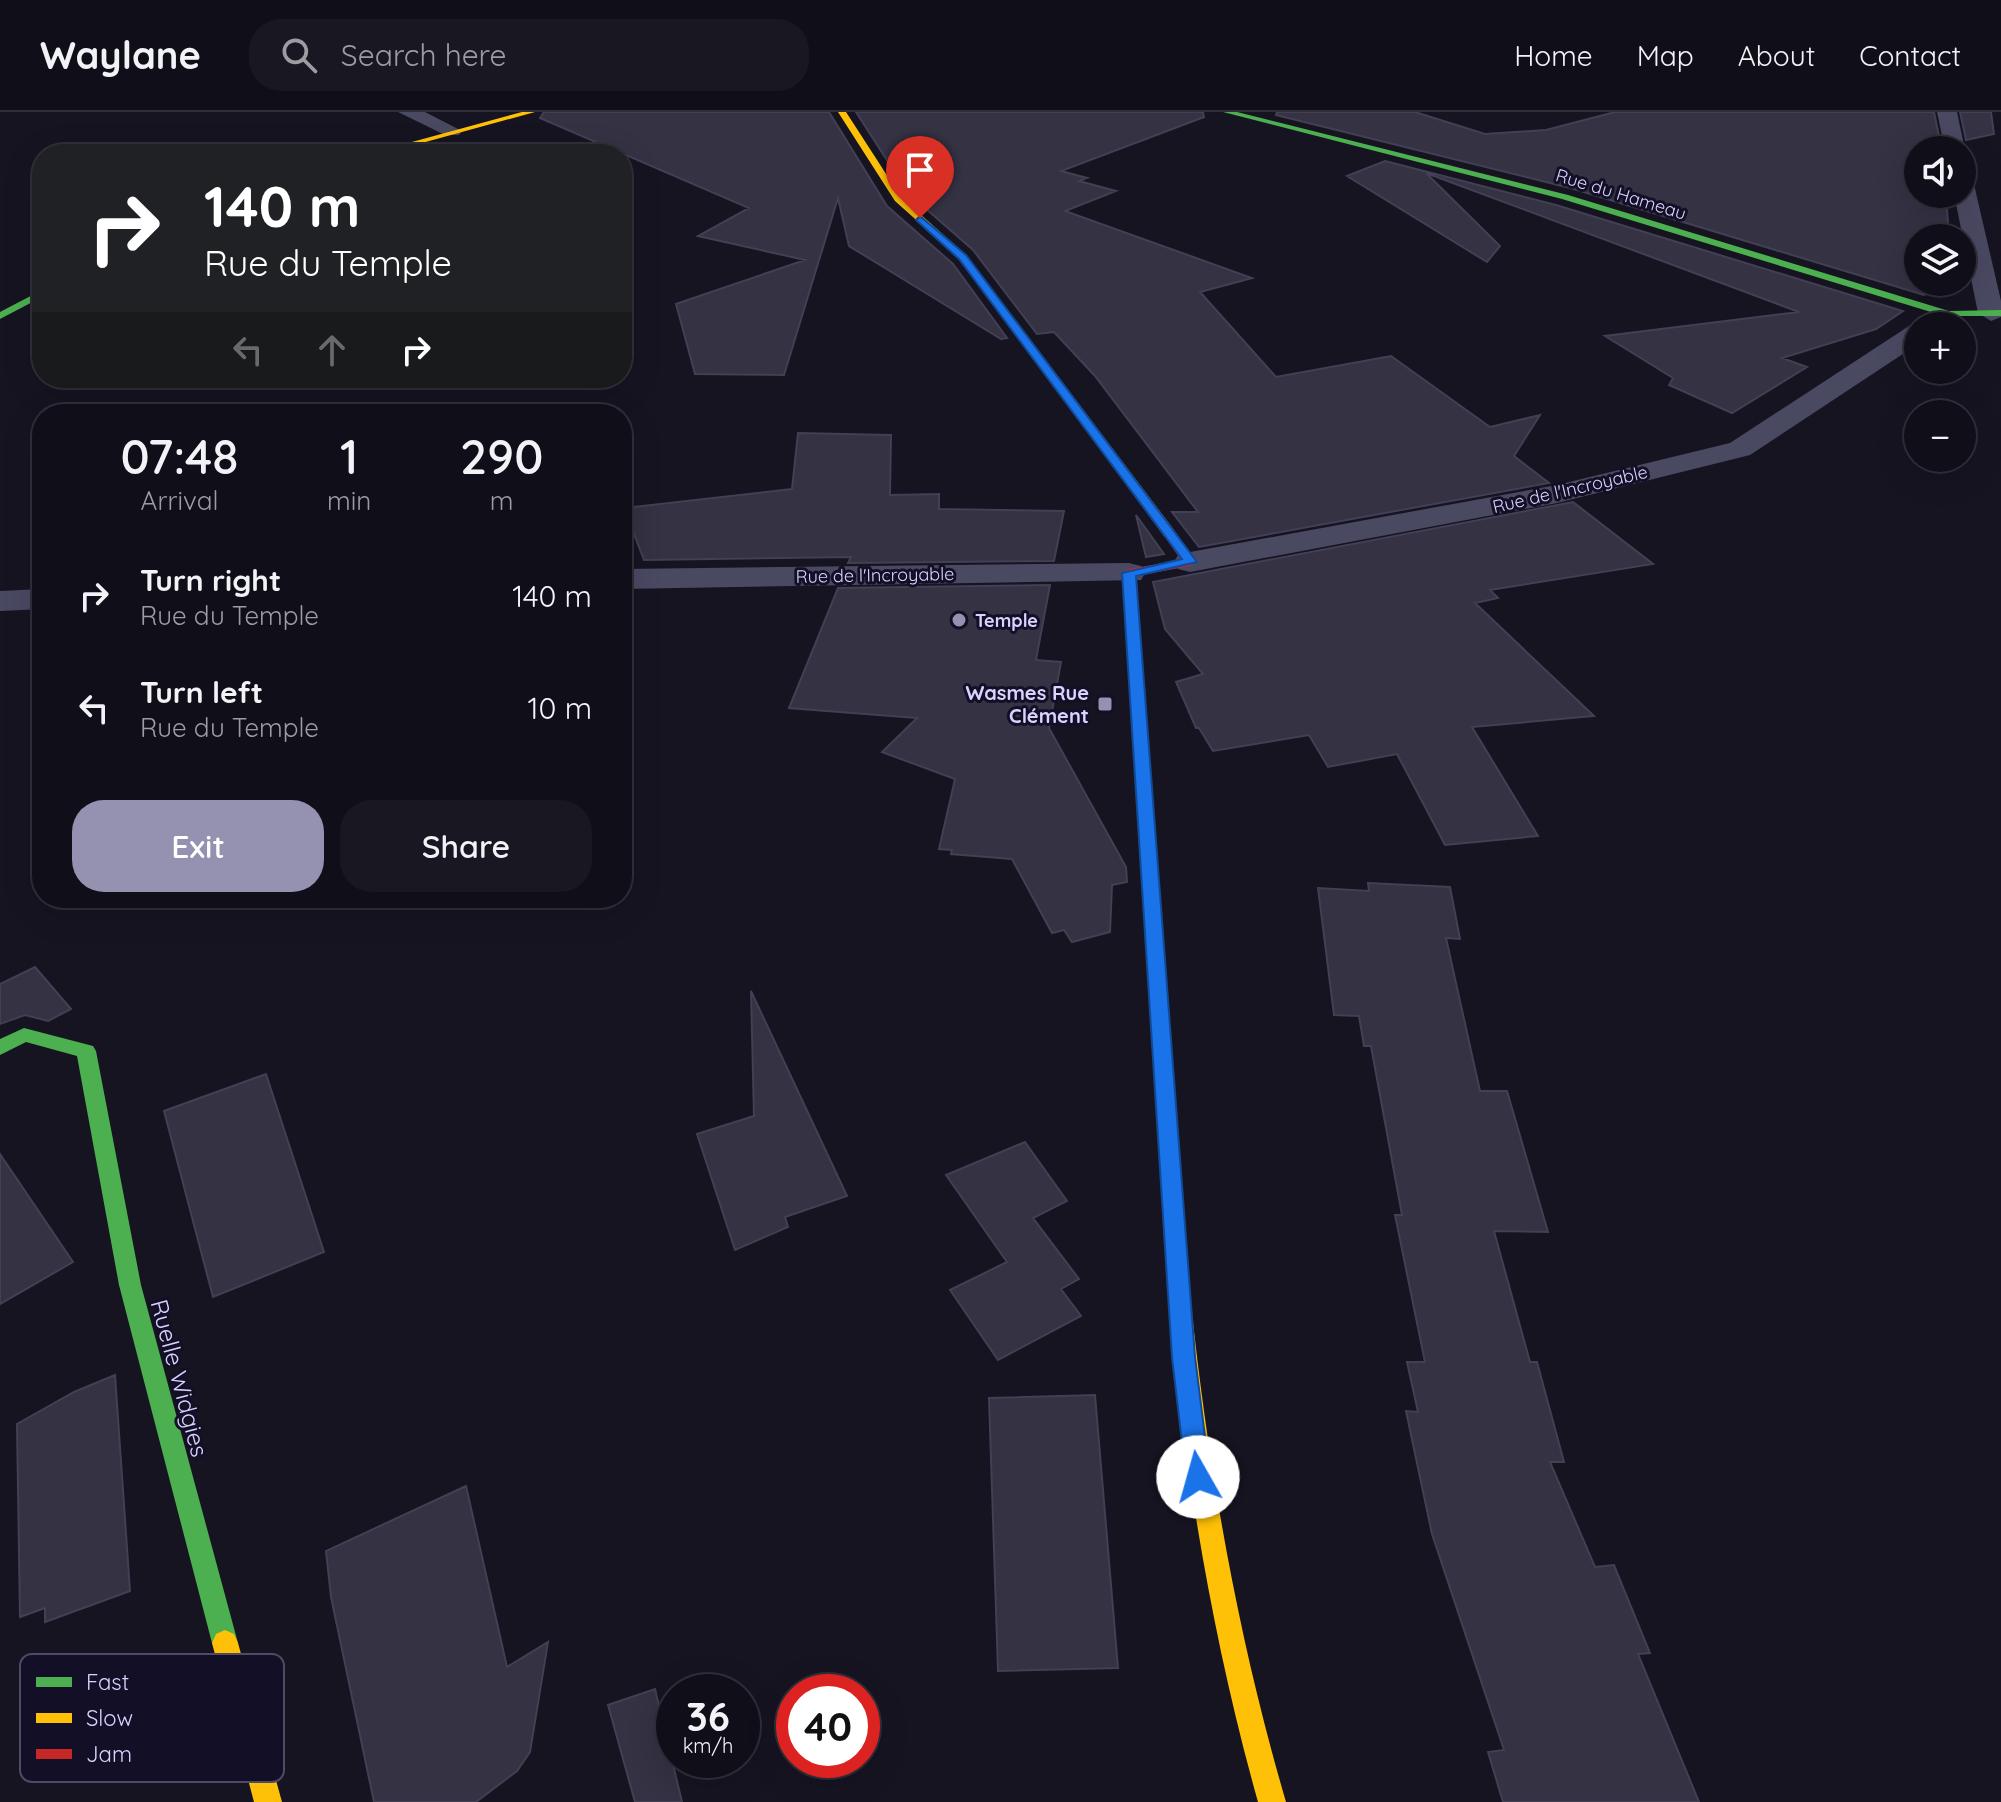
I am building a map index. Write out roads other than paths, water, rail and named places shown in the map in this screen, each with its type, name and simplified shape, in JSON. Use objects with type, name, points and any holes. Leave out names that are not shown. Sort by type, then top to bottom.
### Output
[{"type":"street","points":[[408,112],[452,131]]},
{"type":"street","points":[[407,144],[531,112]]},
{"type":"street","points":[[842,112],[898,199],[963,257],[1190,562],[1129,573],[1183,1357],[1205,1537],[1245,1722],[1272,1802]]},
{"type":"street","name":"Rue du Hameau","points":[[1227,112],[1565,197],[1914,312]]},
{"type":"street","points":[[1947,112],[1952,136]]},
{"type":"street","points":[[1969,208],[1996,313]]},
{"type":"street","points":[[0,316],[32,298]]},
{"type":"street","name":"Rue du Hameau","points":[[1976,315],[1996,313]]},
{"type":"street","name":"Rue de l'Incroyable","points":[[1190,562],[1557,494],[1740,449],[1904,341]]},
{"type":"street","name":"Rue de l'Incroyable","points":[[632,579],[1129,573]]},
{"type":"street","points":[[0,601],[32,599]]},
{"type":"street","name":"Ruelle Widgies","points":[[0,1048],[24,1035],[86,1051],[130,1285],[228,1654]]},
{"type":"street","name":"Ruelle Widgies","points":[[263,1782],[268,1802]]},
{"type":"place","name":"Temple","points":[[959,620]]},
{"type":"place","name":"Wasmes Rue Clément","points":[[1105,704]]}]
